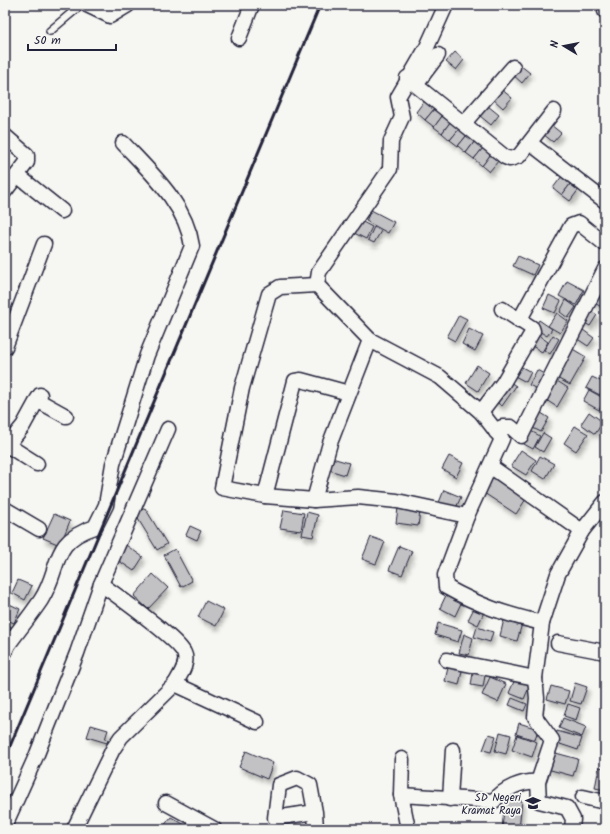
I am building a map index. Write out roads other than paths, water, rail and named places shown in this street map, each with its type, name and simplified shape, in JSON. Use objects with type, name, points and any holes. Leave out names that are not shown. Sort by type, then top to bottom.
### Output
[{"type":"street","points":[[87,5],[110,16],[128,5]]},
{"type":"street","points":[[239,38],[252,5]]},
{"type":"street","points":[[412,81],[446,5]]},
{"type":"street","points":[[604,5],[605,11]]},
{"type":"street","points":[[317,285],[319,272],[390,169],[391,141],[402,118],[398,97],[438,55]]},
{"type":"street","points":[[464,123],[513,67]]},
{"type":"street","points":[[412,81],[510,159],[519,156],[554,111]]},
{"type":"street","points":[[5,136],[27,155],[27,162],[5,191]]},
{"type":"street","points":[[6,647],[42,599],[64,545],[78,532],[94,527],[106,505],[113,464],[147,355],[192,246],[190,230],[169,193],[124,143]]},
{"type":"street","points":[[530,143],[605,201]]},
{"type":"street","points":[[17,175],[62,211]]},
{"type":"street","points":[[519,321],[571,226],[579,223],[605,244]]},
{"type":"street","points":[[5,347],[44,244]]},
{"type":"street","points":[[496,432],[502,427],[511,427],[521,436],[605,269]]},
{"type":"street","points":[[467,516],[397,501],[358,496],[314,500],[265,496],[223,489],[222,487],[242,388],[269,294],[280,287],[317,285],[368,337],[440,377],[481,412],[502,439],[467,516],[445,575],[446,587],[474,602],[509,615],[542,623]]},
{"type":"street","points":[[481,412],[503,383],[533,333],[532,328],[502,309]]},
{"type":"street","points":[[357,352],[368,337]]},
{"type":"street","points":[[314,500],[330,443],[368,337]]},
{"type":"street","points":[[265,496],[295,381],[301,380],[349,393]]},
{"type":"street","points":[[37,464],[6,447],[23,426],[39,398],[66,416]]},
{"type":"street","points":[[5,825],[37,754],[77,653],[101,584],[168,428]]},
{"type":"street","points":[[490,466],[582,531]]},
{"type":"street","points":[[572,829],[573,819],[567,808],[539,801],[538,782],[552,740],[534,717],[537,698],[535,678],[542,623],[558,574],[582,531],[605,502]]},
{"type":"street","points":[[5,509],[39,529]]},
{"type":"street","points":[[74,829],[113,749],[121,737],[175,684],[186,661],[182,649],[146,618],[101,584]]},
{"type":"street","points":[[558,643],[605,652]]},
{"type":"street","points":[[446,660],[535,678]]},
{"type":"street","points":[[175,684],[257,722]]},
{"type":"street","points":[[450,799],[453,750]]},
{"type":"street","points":[[402,759],[401,795],[408,829]]},
{"type":"street","points":[[314,812],[274,823],[279,784],[297,778],[310,784],[314,812],[316,829]]},
{"type":"street","points":[[401,795],[494,801],[501,793],[512,788],[532,782],[538,782]]},
{"type":"street","points":[[583,797],[605,802]]},
{"type":"street","points":[[166,803],[197,825],[214,829]]},
{"type":"lane","points":[[50,31],[81,5]]},
{"type":"railway","points":[[5,758],[320,5]]},
{"type":"place","name":"SD Negeri Kramat Raya","points":[[533,803]]}]
